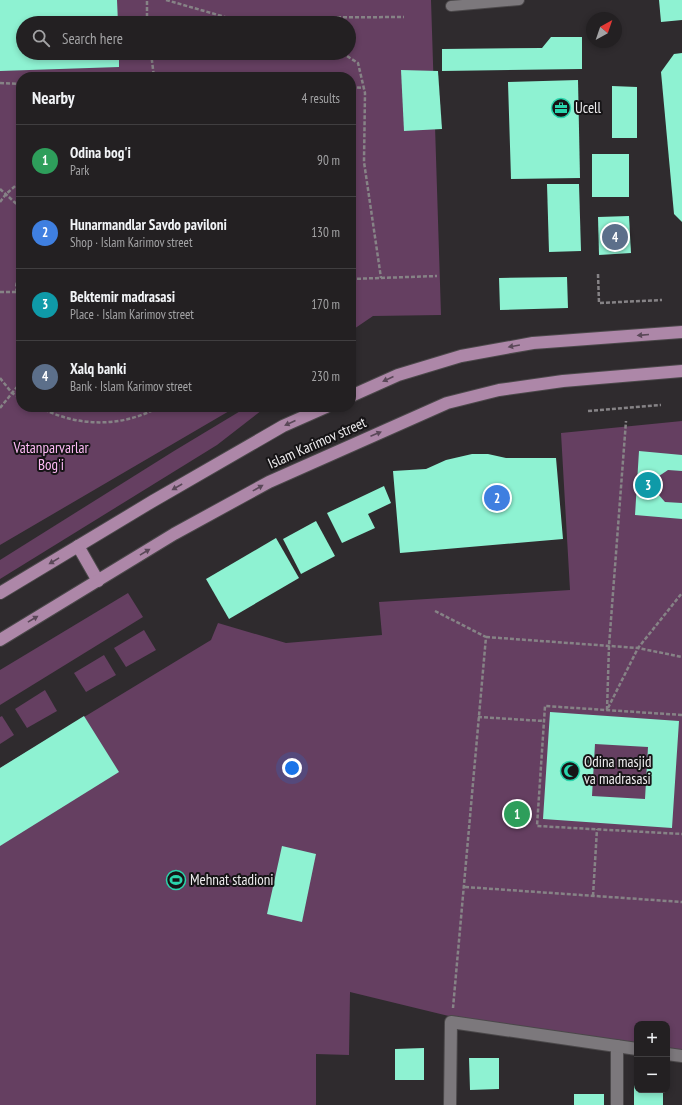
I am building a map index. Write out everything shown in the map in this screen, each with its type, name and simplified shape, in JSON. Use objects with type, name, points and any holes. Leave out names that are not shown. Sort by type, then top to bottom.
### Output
[{"type":"main road","name":"Islam Karimov street","points":[[356,394],[398,375],[461,356],[533,343],[682,332]]},
{"type":"main road","name":"Islam Karimov street","points":[[0,640],[174,534],[269,482],[447,403],[498,390],[563,381],[682,371]]},
{"type":"main road","name":"Islam Karimov street","points":[[0,593],[283,426],[315,412]]},
{"type":"main road","points":[[78,546],[98,580]]},
{"type":"street","points":[[450,1105],[451,1022],[634,1049]]},
{"type":"street","points":[[617,1046],[617,1105]]},
{"type":"street","points":[[670,1054],[682,1056]]},
{"type":"lane","points":[[451,6],[519,0]]},
{"type":"path","points":[[147,0],[147,16]]},
{"type":"path","points":[[166,0],[223,16]]},
{"type":"path","points":[[356,17],[404,17]]},
{"type":"path","points":[[152,60],[153,72]]},
{"type":"path","points":[[353,60],[358,63],[364,88],[364,162],[381,278]]},
{"type":"path","points":[[0,83],[16,84]]},
{"type":"path","points":[[356,87],[364,88]]},
{"type":"path","points":[[0,202],[6,194],[16,185]]},
{"type":"path","points":[[0,188],[16,203]]},
{"type":"path","points":[[598,274],[598,303],[662,300]]},
{"type":"path","points":[[356,279],[437,276]]},
{"type":"path","points":[[0,292],[16,292]]},
{"type":"path","points":[[0,378],[12,393],[16,395]]},
{"type":"path","points":[[0,408],[16,388]]},
{"type":"path","points":[[588,411],[661,405]]},
{"type":"path","points":[[48,412],[80,422],[116,422],[149,412]]},
{"type":"path","points":[[607,710],[609,646],[626,421]]},
{"type":"path","points":[[607,710],[638,648],[682,593]]},
{"type":"path","points":[[435,611],[486,637],[638,648],[682,658]]},
{"type":"path","points":[[451,1022],[465,888],[478,717],[486,637]]},
{"type":"path","points":[[682,715],[545,706],[537,826],[682,834]]},
{"type":"path","points":[[478,717],[544,722]]},
{"type":"path","points":[[593,896],[597,829]]},
{"type":"path","points":[[465,888],[682,902]]},
{"type":"green space","name":"Vatanparvarlar Bog'i","points":[[0,0],[431,0],[441,315],[373,316],[356,328],[356,72],[16,72],[16,412],[227,412],[0,545]]},
{"type":"green space","points":[[239,412],[260,412],[217,445],[0,579],[0,560]]},
{"type":"green space","points":[[682,421],[682,1050],[670,1048],[670,1021],[634,1021],[634,1044],[461,1019],[350,992],[349,1055],[316,1054],[316,1105],[0,1105],[0,768],[211,640],[218,623],[286,643],[382,635],[379,602],[570,590],[561,433]]},
{"type":"green space","points":[[128,593],[143,617],[0,705],[0,670]]},
{"type":"green space","points":[[144,630],[156,650],[126,667],[114,648]]},
{"type":"green space","points":[[104,655],[116,675],[86,692],[74,673]]},
{"type":"green space","points":[[45,690],[57,711],[27,728],[15,709]]},
{"type":"green space","points":[[2,716],[14,735],[0,744],[0,717]]},
{"type":"building","points":[[0,0],[117,0],[118,16],[16,16],[16,60],[119,60],[119,67],[0,71]]},
{"type":"building","points":[[659,0],[682,0],[682,20],[661,22]]},
{"type":"building","points":[[551,37],[582,37],[582,69],[442,71],[442,49],[542,48]]},
{"type":"building","points":[[682,53],[682,222],[674,214],[661,72],[674,54]]},
{"type":"building","points":[[401,70],[438,71],[442,129],[404,131]]},
{"type":"building","points":[[578,80],[580,178],[511,179],[508,82]]},
{"type":"building","points":[[612,86],[637,87],[637,138],[612,138]]},
{"type":"building","points":[[592,154],[629,154],[629,197],[592,197]]},
{"type":"building","points":[[547,184],[579,184],[581,251],[549,252]]},
{"type":"building","points":[[629,216],[631,253],[599,255],[598,217]]},
{"type":"building","points":[[567,277],[568,308],[500,310],[499,278]]},
{"type":"building","points":[[639,451],[682,455],[682,471],[668,470],[659,476],[658,494],[665,502],[682,503],[682,519],[635,515]]},
{"type":"building","points":[[472,454],[488,454],[506,458],[556,458],[563,539],[400,553],[393,471],[426,469],[446,460]]},
{"type":"building","points":[[384,486],[391,503],[368,514],[375,528],[342,543],[327,513]]},
{"type":"building","points":[[316,521],[335,556],[301,574],[283,539]]},
{"type":"building","points":[[276,538],[299,578],[229,619],[206,579]]},
{"type":"building","name":"Odina masjid va madrasasi","points":[[550,712],[679,721],[672,828],[543,819]],"holes":[[[595,744],[648,747],[645,799],[592,796]]]},
{"type":"building","points":[[84,716],[119,772],[0,846],[0,768]]},
{"type":"building","points":[[282,846],[316,854],[302,922],[267,914]]},
{"type":"building","points":[[424,1048],[424,1080],[395,1080],[395,1049]]},
{"type":"building","points":[[469,1058],[499,1058],[499,1089],[470,1090]]},
{"type":"building","points":[[634,1093],[663,1093],[663,1105],[634,1105]]},
{"type":"building","points":[[574,1094],[604,1094],[604,1105],[574,1105]]},
{"type":"place","name":"Ucell","points":[[561,108]]},
{"type":"place","name":"Xalq banki","points":[[615,237]]},
{"type":"place","name":"Bektemir madrasasi","points":[[648,485]]},
{"type":"place","name":"Hunarmandlar Savdo paviloni","points":[[497,498]]},
{"type":"place","name":"Odina masjid va madrasasi","points":[[570,771]]},
{"type":"place","name":"Odina bog'i","points":[[517,814]]},
{"type":"place","name":"Mehnat stadioni","points":[[176,880]]}]
